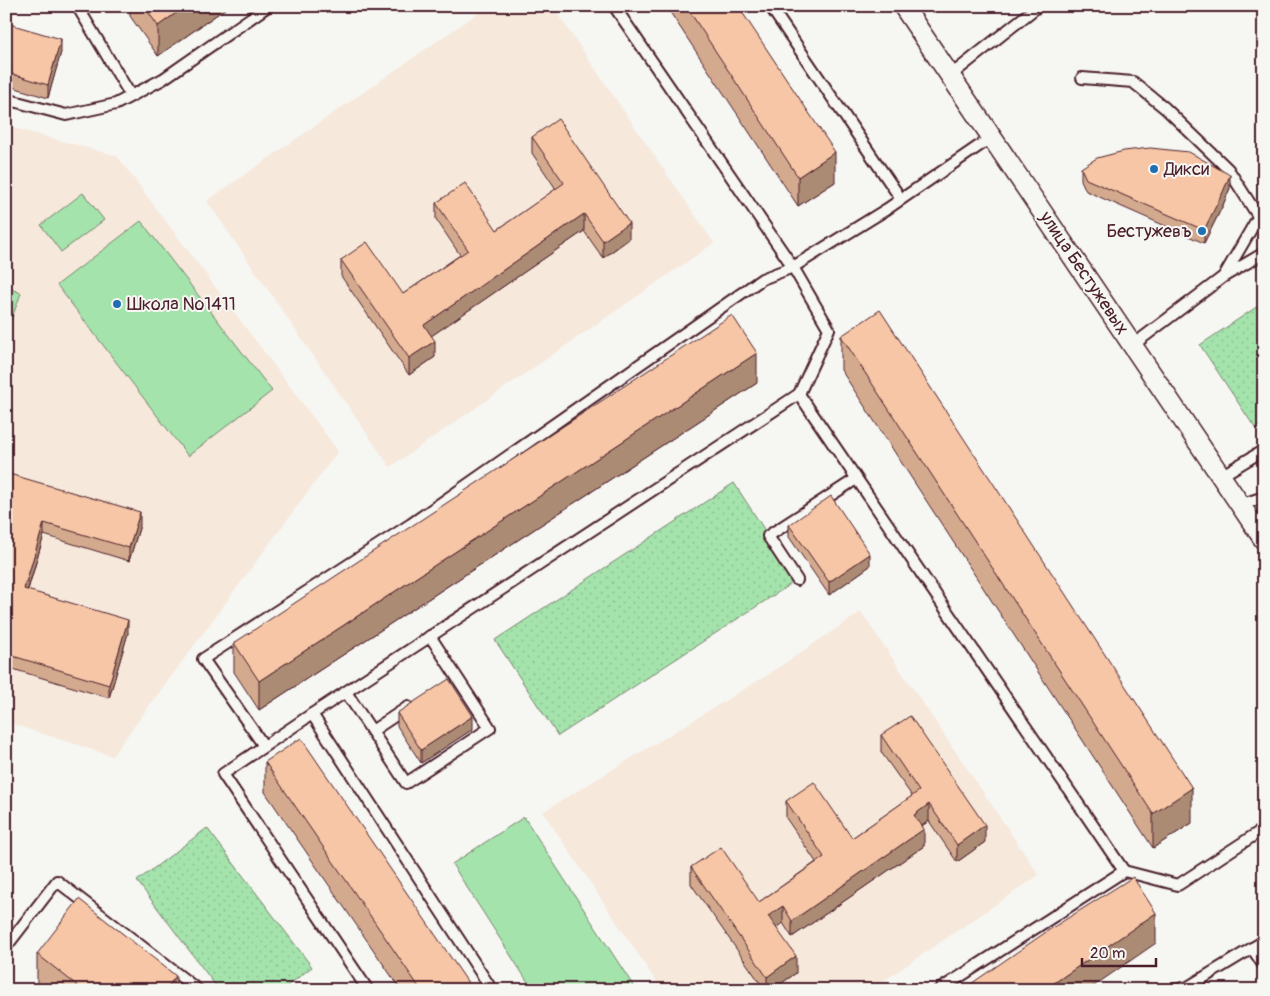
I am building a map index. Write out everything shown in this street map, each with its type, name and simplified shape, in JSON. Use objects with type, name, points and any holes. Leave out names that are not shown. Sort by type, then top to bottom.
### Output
[{"type":"street","name":"улица Бестужевых","points":[[903,6],[1264,540]]},
{"type":"lane","points":[[83,6],[79,9],[132,96]]},
{"type":"lane","points":[[6,99],[66,115],[116,104],[163,79],[268,6]]},
{"type":"lane","points":[[368,990],[223,774],[799,394],[828,328],[793,267],[614,6]]},
{"type":"lane","points":[[770,6],[901,199]]},
{"type":"lane","points":[[950,76],[1038,6]]},
{"type":"lane","points":[[1082,78],[1133,82],[1165,108],[1228,169],[1261,212],[1223,277]]},
{"type":"lane","points":[[264,746],[203,658],[411,524],[762,279],[793,267],[901,199],[992,137]]},
{"type":"lane","points":[[1133,345],[1223,277],[1264,253]]},
{"type":"lane","points":[[799,394],[1124,871],[1178,885],[1259,832],[1264,832]]},
{"type":"lane","points":[[1221,476],[1264,450]]},
{"type":"lane","points":[[797,580],[768,536],[856,479]]},
{"type":"lane","points":[[1240,505],[1264,497]]},
{"type":"lane","points":[[346,692],[406,783],[490,728],[452,678],[430,636]]},
{"type":"lane","points":[[372,731],[418,701]]},
{"type":"lane","points":[[312,714],[492,990]]},
{"type":"lane","points":[[939,990],[1124,871]]},
{"type":"lane","points":[[6,947],[11,933],[57,881],[198,990]]},
{"type":"lane","points":[[1173,990],[1188,987],[1264,941]]},
{"type":"lane","points":[[1252,948],[1264,966]]},
{"type":"shaded area","points":[[488,6],[552,6],[714,243],[390,467],[207,201]]},
{"type":"shaded area","name":"Школа №1411","points":[[6,126],[117,156],[338,451],[112,756],[6,722]]},
{"type":"shaded area","points":[[861,612],[1039,875],[870,990],[662,990],[543,812],[766,676]]},
{"type":"green space","points":[[83,193],[104,220],[61,252],[41,225]]},
{"type":"green space","points":[[141,221],[272,391],[188,456],[57,285]]},
{"type":"green space","points":[[6,287],[21,293],[6,334]]},
{"type":"green space","points":[[1264,302],[1264,423],[1255,428],[1200,345]]},
{"type":"green space","points":[[734,483],[797,580],[558,736],[495,640]]},
{"type":"green space","points":[[524,817],[636,990],[533,990],[452,864]]},
{"type":"green space","points":[[207,828],[312,967],[282,990],[219,990],[137,881]]},
{"type":"building","points":[[144,6],[186,6],[158,26]]},
{"type":"building","points":[[686,6],[738,6],[835,152],[798,177]]},
{"type":"building","points":[[6,23],[61,39],[48,85],[6,72]]},
{"type":"building","points":[[558,119],[629,223],[603,241],[584,214],[424,325],[435,341],[409,358],[341,260],[367,242],[403,294],[468,250],[436,203],[465,183],[497,230],[564,183],[532,137]]},
{"type":"building","points":[[1150,148],[1189,152],[1230,175],[1204,230],[1086,179],[1081,168],[1097,158],[1124,151]]},
{"type":"building","points":[[880,310],[1192,788],[1153,814],[841,336]]},
{"type":"building","points":[[732,315],[757,353],[259,681],[234,643]]},
{"type":"building","points":[[6,473],[140,512],[129,548],[44,523],[24,589],[128,620],[109,685],[6,654],[6,531],[11,513],[6,512]]},
{"type":"building","points":[[831,496],[870,554],[829,582],[789,525]]},
{"type":"building","points":[[449,679],[473,716],[421,750],[397,713]]},
{"type":"building","points":[[910,716],[985,825],[957,845],[929,804],[914,815],[924,829],[792,921],[783,906],[768,916],[796,956],[767,977],[691,867],[721,847],[759,902],[824,857],[786,801],[814,782],[852,838],[919,791],[881,735]]},
{"type":"building","points":[[301,738],[473,990],[421,990],[265,762]]},
{"type":"building","points":[[1133,877],[1156,913],[1044,990],[962,990],[1049,930]]},
{"type":"building","points":[[79,899],[176,976],[165,990],[83,990],[37,954]]},
{"type":"place","name":"Дикси","points":[[1154,169]]},
{"type":"place","name":"Бестужевъ","points":[[1202,231]]},
{"type":"place","name":"Школа №1411","points":[[117,304]]}]
